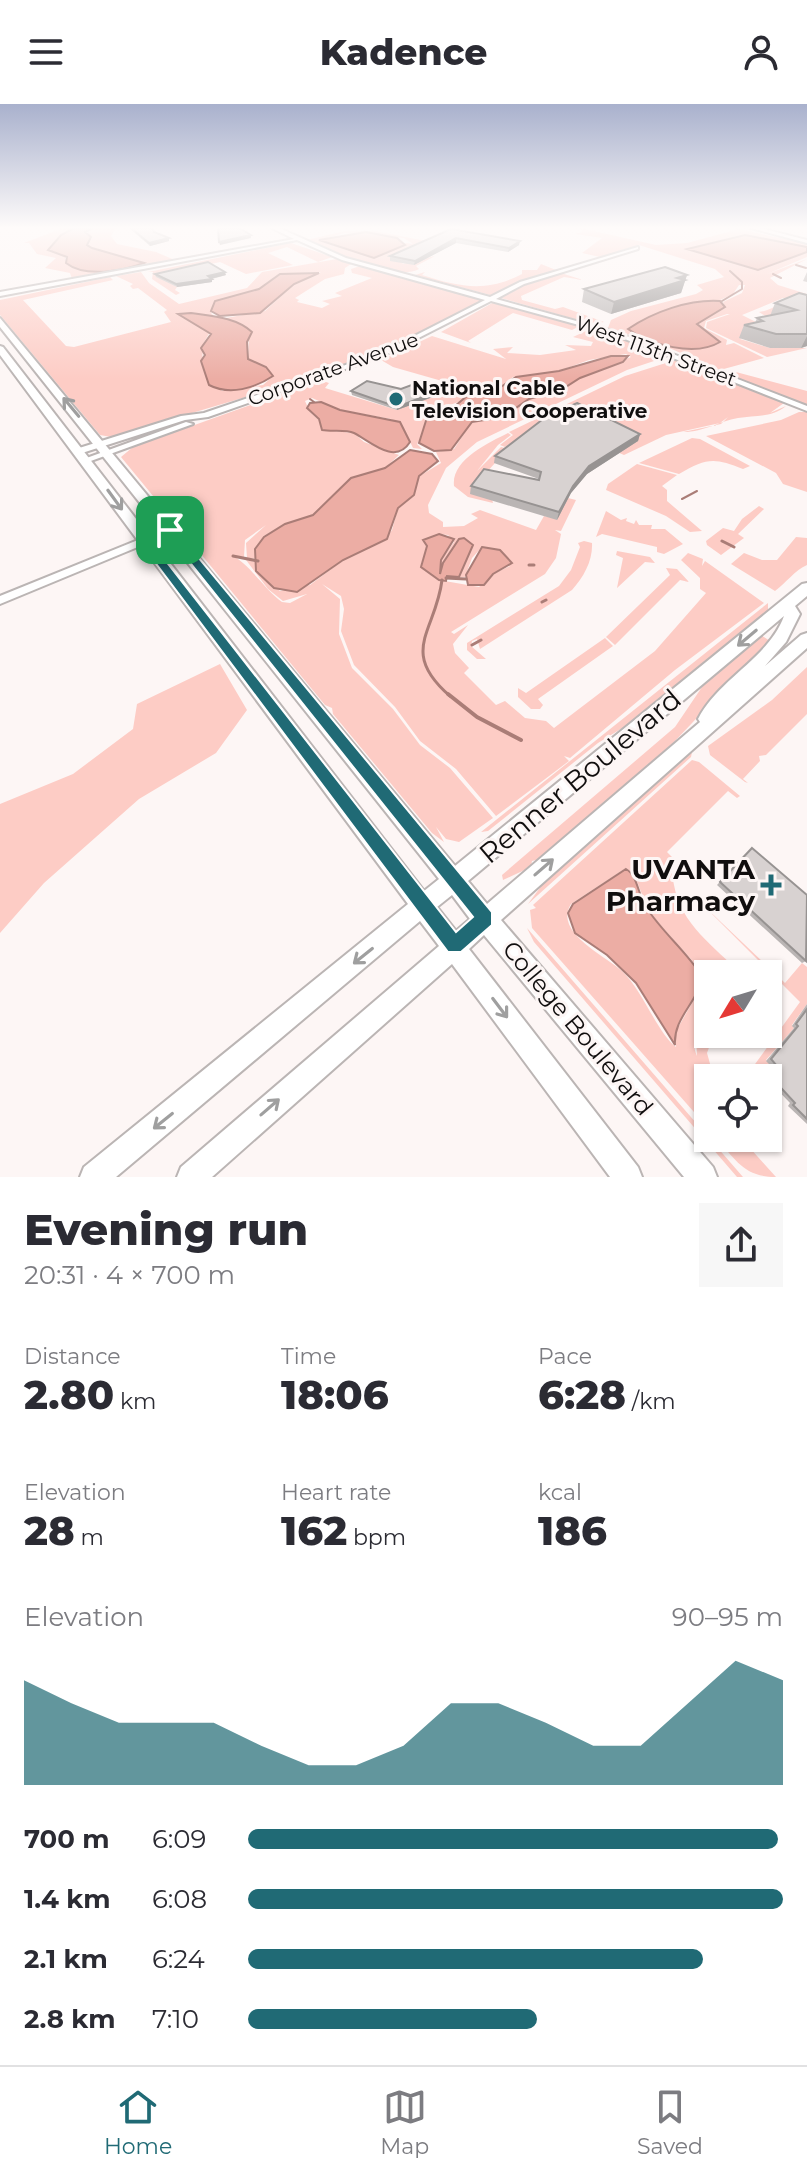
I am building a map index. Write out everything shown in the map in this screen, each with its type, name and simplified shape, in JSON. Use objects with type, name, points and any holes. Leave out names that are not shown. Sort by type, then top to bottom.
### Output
[{"type":"main road","name":"College Boulevard","points":[[0,321],[485,919],[703,1177]]},
{"type":"main road","name":"College Boulevard","points":[[0,349],[628,1177]]},
{"type":"main road","name":"Renner Boulevard","points":[[94,1177],[807,588]]},
{"type":"main road","points":[[700,731],[717,704],[786,631],[792,614],[786,606]]},
{"type":"main road","name":"Renner Boulevard","points":[[191,1177],[807,639]]},
{"type":"street","points":[[0,296],[90,278]]},
{"type":"street","name":"West 113th Street","points":[[414,278],[630,338],[807,409]]},
{"type":"street","name":"Corporate Avenue","points":[[82,456],[392,351],[537,278]]},
{"type":"street","points":[[0,600],[170,530]]},
{"type":"shaded area","points":[[111,278],[113,280],[23,300],[66,346],[74,347],[171,322],[164,312],[167,310],[120,278],[145,278],[179,304],[247,288],[256,278],[274,278],[259,289],[215,301],[211,313],[216,318],[177,313],[210,332],[203,344],[202,367],[222,391],[263,385],[273,376],[266,367],[248,359],[249,335],[237,322],[226,318],[265,311],[294,284],[307,278],[329,278],[295,298],[299,300],[297,302],[322,308],[330,304],[322,301],[342,296],[335,293],[372,278],[404,278],[483,300],[438,328],[385,351],[278,387],[273,384],[276,388],[111,437],[100,435],[0,315],[0,300]]},
{"type":"shaded area","points":[[161,278],[177,287],[175,290],[180,293],[176,295],[152,279]]},
{"type":"shaded area","points":[[274,278],[307,278],[294,284],[260,313],[220,316],[211,311],[215,301],[259,289]]},
{"type":"shaded area","points":[[427,278],[473,286],[535,278],[490,295]]},
{"type":"shaded area","points":[[546,278],[562,278],[521,296],[522,300],[555,309],[563,307],[604,322],[592,324],[501,298]]},
{"type":"shaded area","points":[[720,278],[770,278],[778,285],[807,294],[807,299],[783,298],[742,315],[760,324],[770,319],[759,312],[799,300],[740,339],[770,348],[807,348],[767,357],[706,328],[707,322],[730,314],[727,314],[706,321],[704,328],[727,340],[726,345],[734,343],[764,358],[720,370],[667,347],[608,328],[611,320],[631,311],[703,290],[697,285]],"holes":[[[739,285],[745,285],[742,293],[723,302],[725,307],[698,321],[698,327],[720,342],[710,346],[672,346],[647,339],[628,328],[668,310],[718,301],[733,294]]]},
{"type":"shaded area","points":[[720,301],[725,307],[697,324],[720,342],[710,346],[698,349],[673,347],[648,340],[628,329],[672,308],[696,302]]},
{"type":"shaded area","points":[[494,302],[580,326],[572,330],[513,313],[468,341],[471,343],[441,332]]},
{"type":"shaded area","points":[[178,314],[223,318],[246,327],[252,332],[247,342],[248,359],[266,367],[273,376],[242,389],[225,390],[209,385],[201,361],[205,355],[201,348],[211,334]]},
{"type":"shaded area","points":[[592,328],[669,356],[627,370],[477,442],[446,468],[428,505],[429,513],[443,522],[443,527],[464,526],[478,518],[471,514],[480,510],[536,530],[544,516],[557,519],[568,498],[576,500],[561,531],[555,530],[561,534],[556,558],[545,574],[451,632],[454,634],[468,625],[453,644],[455,653],[469,668],[464,673],[496,705],[505,701],[525,718],[546,721],[554,728],[655,651],[706,593],[700,589],[700,578],[681,560],[688,553],[703,559],[702,566],[705,561],[764,603],[675,670],[570,758],[564,756],[569,761],[496,816],[456,769],[420,741],[395,707],[354,665],[341,631],[344,609],[341,596],[322,584],[340,599],[339,634],[352,668],[393,709],[420,745],[450,768],[493,818],[459,842],[446,839],[436,827],[444,842],[432,833],[333,714],[332,708],[325,705],[121,457],[133,447],[320,380],[329,383],[325,388],[397,410],[437,391],[451,390],[456,385],[393,367],[381,360],[432,336],[506,359],[493,349],[513,347],[507,353],[540,355],[576,350],[565,345],[591,346],[593,342],[573,337]],"holes":[[[626,354],[631,357],[573,381],[561,390],[529,399],[503,417],[471,423],[454,449],[436,452],[441,463],[418,477],[414,495],[398,508],[392,530],[384,541],[343,560],[310,585],[280,591],[256,571],[256,562],[246,560],[268,589],[232,556],[244,557],[245,540],[266,525],[246,543],[247,558],[258,559],[264,536],[285,524],[313,515],[351,478],[385,468],[399,455],[364,442],[354,433],[322,430],[321,422],[310,412],[305,401],[312,398],[340,410],[391,419],[403,427],[413,448],[422,449],[417,444],[426,428],[426,413],[500,388],[513,377],[559,371],[589,360]],[[439,534],[448,535],[454,542],[441,560],[440,574],[443,563],[458,542],[472,548],[459,577],[465,577],[472,558],[482,547],[510,566],[493,574],[479,587],[439,580],[421,565],[427,546],[423,540]],[[268,589],[283,601],[307,594],[290,603],[282,602]]]},
{"type":"shaded area","points":[[611,356],[628,356],[623,362],[580,378],[561,390],[529,399],[503,417],[472,422],[451,450],[434,451],[419,443],[429,411],[455,406],[467,396],[499,388],[516,377],[559,371]]},
{"type":"shaded area","points":[[672,361],[683,361],[784,403],[770,413],[786,406],[769,414],[723,422],[728,417],[720,423],[666,435],[624,455],[617,452],[495,463],[486,473],[480,471],[485,474],[493,503],[468,497],[454,486],[458,468],[464,460],[491,442],[508,433],[511,435],[498,445],[477,471],[501,447],[505,448],[518,439],[505,447],[500,445],[513,435],[509,432],[625,376]]},
{"type":"shaded area","points":[[736,372],[807,391],[807,406],[738,378]]},
{"type":"shaded area","points":[[321,402],[340,410],[400,422],[410,442],[404,449],[390,452],[354,433],[322,430],[319,419],[307,408],[310,403]]},
{"type":"shaded area","points":[[807,412],[807,492],[783,484],[776,473],[706,436],[781,420]]},
{"type":"shaded area","points":[[692,438],[700,439],[750,466],[743,469],[725,462],[710,461],[679,474],[639,463]]},
{"type":"shaded area","points":[[410,450],[432,454],[438,461],[419,476],[414,495],[398,508],[387,539],[343,560],[297,592],[274,588],[256,571],[255,549],[264,537],[285,524],[313,515],[351,478],[385,468]]},
{"type":"shaded area","points":[[637,464],[677,475],[662,486],[667,490],[667,501],[702,531],[690,532],[666,516],[606,490],[608,484]]},
{"type":"shaded area","points":[[759,506],[764,509],[738,534],[744,538],[721,555],[707,545],[706,541],[723,528],[734,531],[742,519]]},
{"type":"shaded area","points":[[606,511],[621,520],[627,518],[626,521],[634,524],[636,520],[639,525],[652,525],[651,529],[665,529],[683,544],[664,554],[657,552],[657,547],[602,534],[596,537]]},
{"type":"shaded area","points":[[439,534],[454,539],[441,560],[440,574],[443,563],[459,539],[464,538],[473,545],[459,577],[447,576],[446,581],[439,580],[421,567],[427,546],[423,540]]},
{"type":"shaded area","points":[[796,537],[807,538],[807,565],[775,591],[731,564],[744,553],[762,560],[777,560]]},
{"type":"shaded area","points":[[578,543],[592,543],[591,556],[584,574],[572,590],[480,649],[477,639],[472,641],[471,646],[486,659],[477,659],[467,650],[467,643],[559,586],[571,570],[580,547]]},
{"type":"shaded area","points":[[482,547],[500,550],[512,563],[493,574],[484,585],[468,585],[466,575]]},
{"type":"shaded area","points":[[617,551],[650,557],[655,563],[645,562],[617,588],[623,558],[616,555]]},
{"type":"shaded area","points":[[666,568],[677,569],[689,582],[680,580],[615,645],[606,637],[670,575]]},
{"type":"shaded area","points":[[768,603],[768,611],[645,714],[598,743],[488,831],[481,832]]},
{"type":"shaded area","points":[[761,635],[770,641],[674,742],[540,859],[532,861],[531,867],[503,880],[502,875],[675,727],[702,687]]},
{"type":"shaded area","points":[[605,638],[613,646],[538,699],[543,705],[540,709],[531,709],[518,697],[518,688],[526,693]]},
{"type":"shaded area","points":[[220,664],[247,710],[216,753],[139,799],[44,883],[0,933],[0,804],[73,774],[133,729],[137,704]]},
{"type":"shaded area","points":[[807,667],[807,714],[766,755],[759,756],[760,761],[743,779],[748,783],[710,755],[708,746],[772,700]]},
{"type":"shaded area","points":[[692,752],[691,757],[528,904],[545,881]]},
{"type":"shaded area","points":[[692,760],[699,762],[740,796],[737,798],[728,791],[667,852],[676,861],[672,869],[673,878],[684,912],[700,934],[727,960],[694,960],[694,964],[650,911],[637,882],[626,868],[571,904],[567,914],[575,934],[630,979],[669,1041],[676,1047],[675,1033],[694,999],[694,1048],[697,1056],[697,1048],[709,1048],[710,1064],[694,1064],[694,1112],[532,928],[530,910],[536,908],[533,905]]},
{"type":"shaded area","points":[[626,869],[633,876],[652,916],[694,965],[694,997],[678,1026],[675,1045],[636,983],[607,955],[575,933],[568,913],[573,904]]},
{"type":"shaded area","points":[[702,904],[761,960],[758,960]]},
{"type":"shaded area","points":[[527,928],[694,1121],[694,1127],[534,942]]},
{"type":"shaded area","points":[[802,963],[807,967],[807,1004],[792,1025],[794,1028],[782,1042],[782,1027],[800,1002],[782,984],[782,980],[785,983]]},
{"type":"shaded area","points":[[767,1048],[776,1048],[766,1060],[769,1064],[755,1064]]},
{"type":"shaded area","points":[[715,1152],[721,1152],[743,1177],[737,1177]]},
{"type":"shaded area","points":[[728,1152],[754,1152],[776,1177],[756,1174]]},
{"type":"building","points":[[164,278],[212,279],[176,284]]},
{"type":"building","points":[[624,278],[685,280],[614,302],[584,289]]},
{"type":"building","points":[[799,293],[807,295],[807,334],[776,334],[744,325],[763,321],[757,318],[797,310],[775,303]]},
{"type":"building","name":"National Cable Television Cooperative","points":[[425,380],[441,390],[397,407],[351,391],[367,381],[401,389]]},
{"type":"building","points":[[577,403],[640,434],[589,466],[573,486],[559,512],[471,486],[484,469],[539,480],[541,472],[495,456],[547,416]]},
{"type":"building","points":[[752,848],[807,895],[806,961],[720,882]]},
{"type":"building","points":[[807,1009],[807,1119],[782,1089],[782,1064],[775,1064],[771,1059],[798,1026],[796,1024]]},
{"type":"waterway","points":[[722,301],[742,289],[742,282],[738,278]]},
{"type":"waterway","points":[[310,399],[314,402]]},
{"type":"waterway","points":[[682,499],[697,491]]},
{"type":"waterway","points":[[722,541],[734,547]]},
{"type":"waterway","points":[[233,556],[258,561]]},
{"type":"waterway","points":[[529,565],[534,565]]},
{"type":"waterway","points":[[446,578],[466,579]]},
{"type":"waterway","points":[[442,580],[423,653],[434,680],[448,694]]},
{"type":"waterway","points":[[542,602],[546,600]]},
{"type":"waterway","points":[[472,645],[481,640]]},
{"type":"waterway","points":[[448,694],[477,717],[521,740]]},
{"type":"place","name":"National Cable Television Cooperative","points":[[396,399]]},
{"type":"place","name":"UVANTA Pharmacy","points":[[771,885]]},
{"type":"route","points":[[170,530],[442,860],[485,919],[454,946],[144,541],[170,530]]}]
